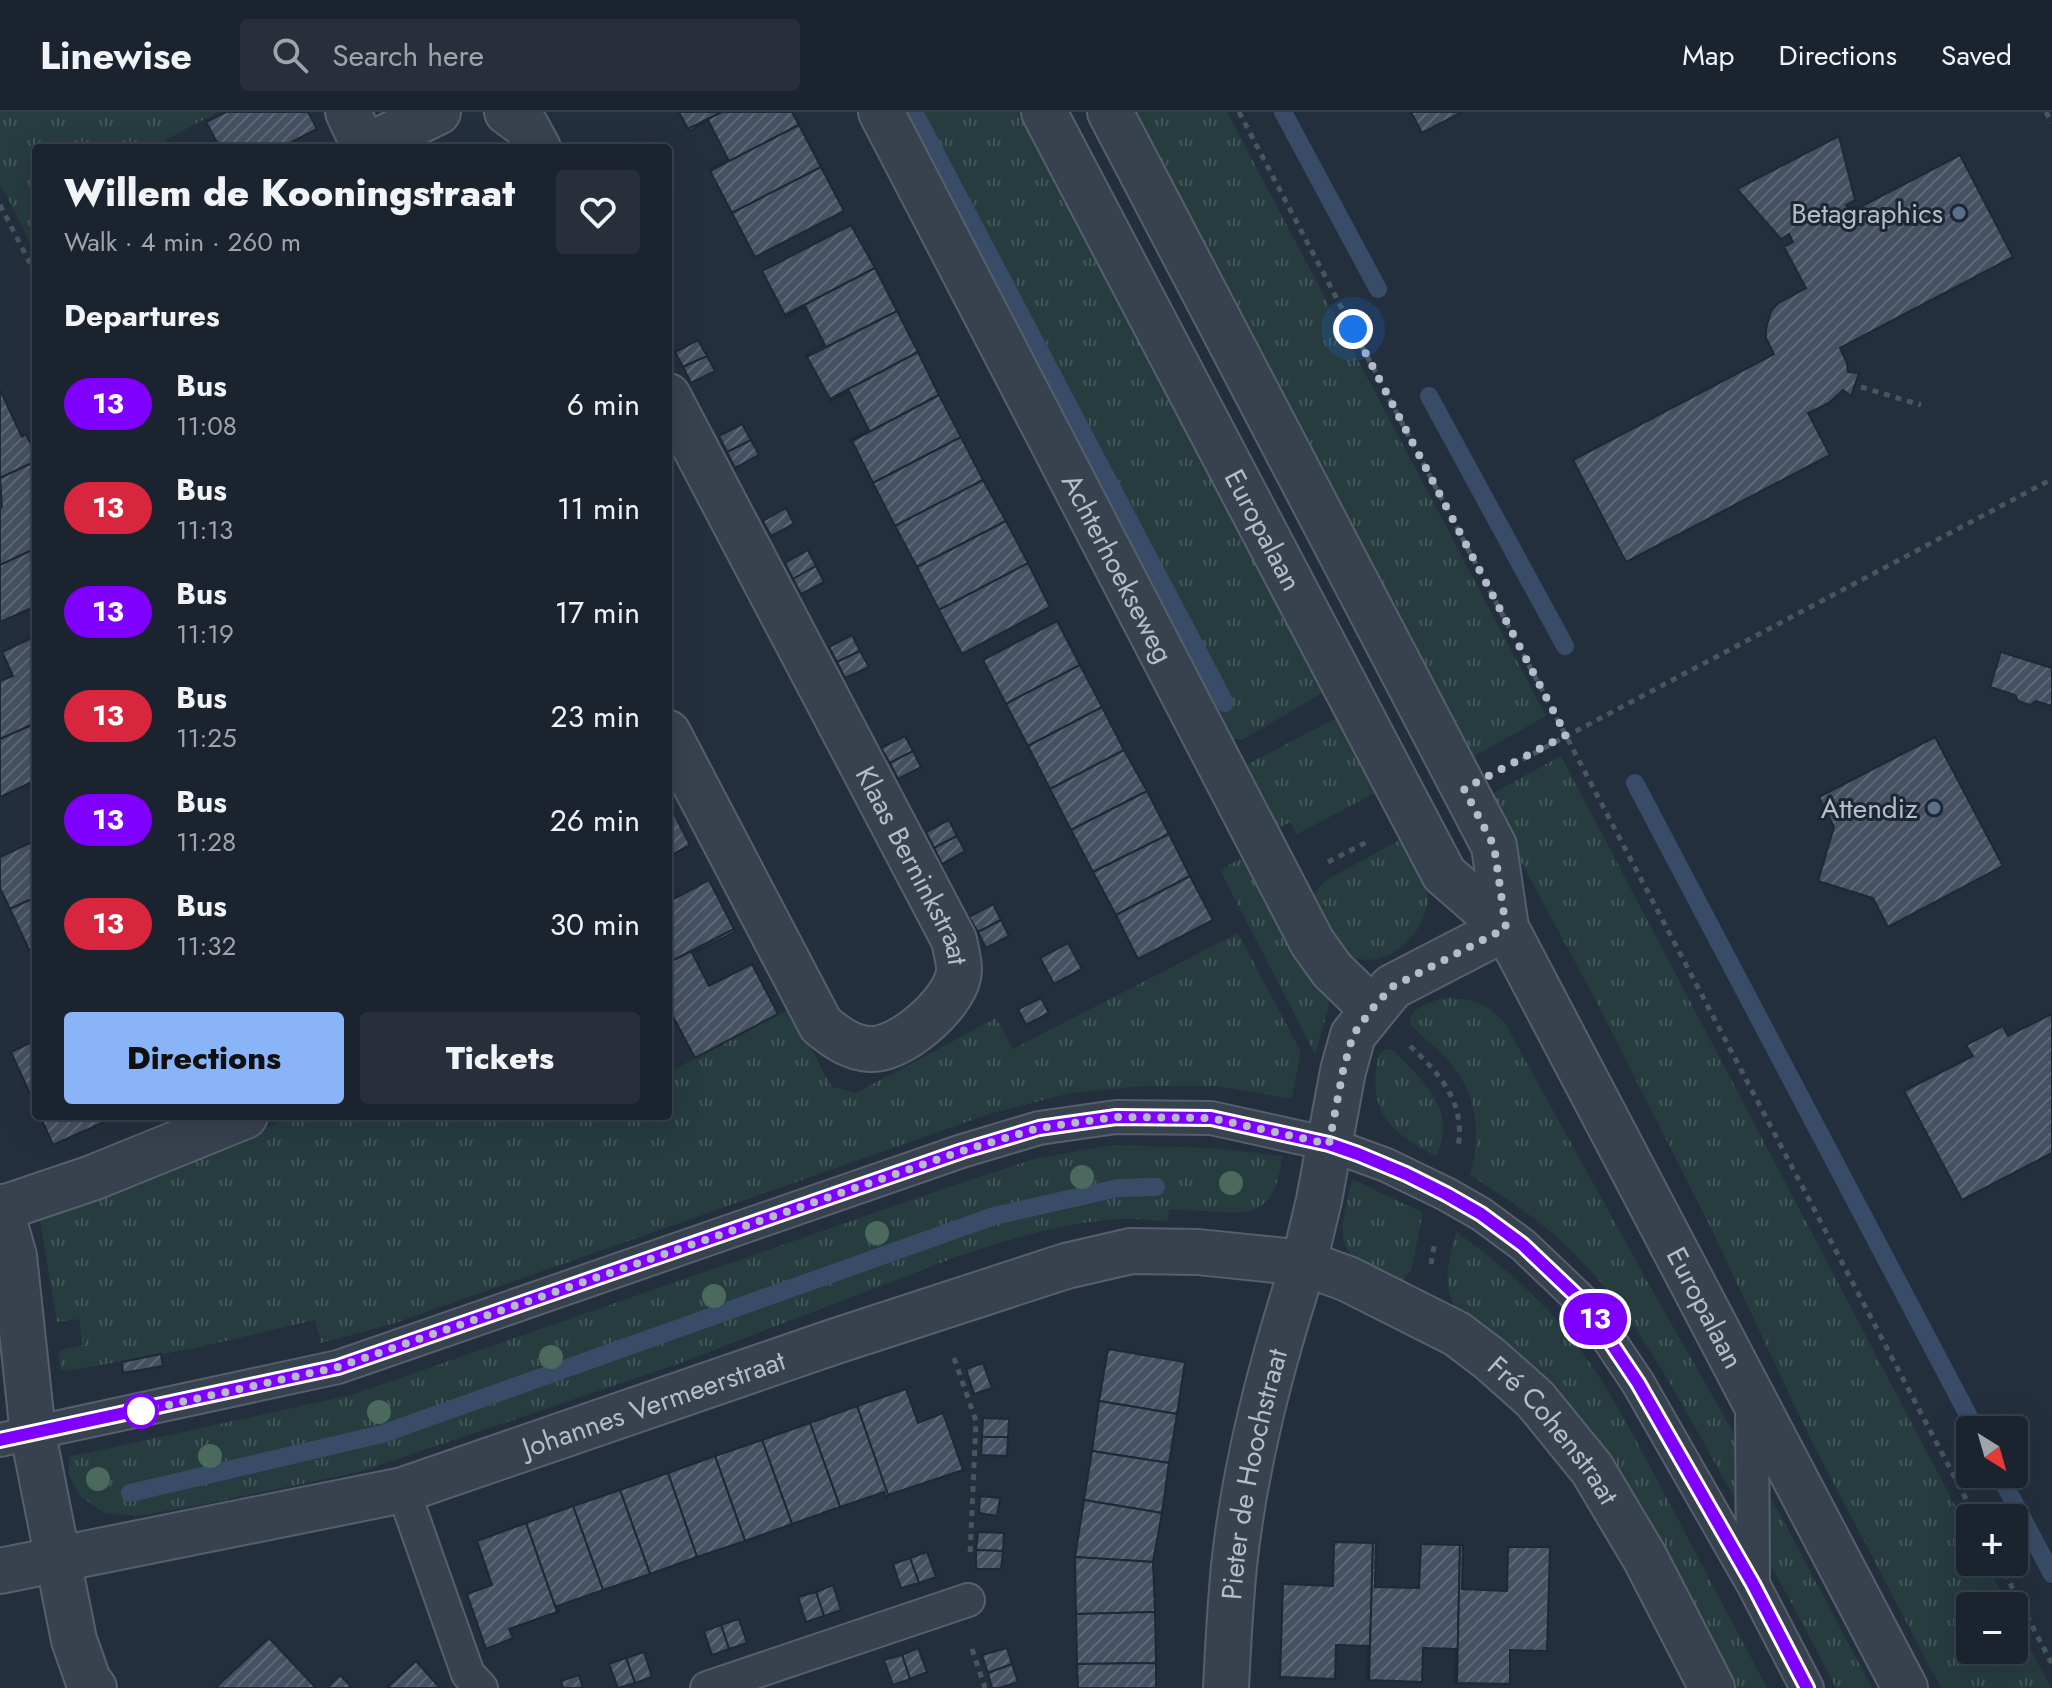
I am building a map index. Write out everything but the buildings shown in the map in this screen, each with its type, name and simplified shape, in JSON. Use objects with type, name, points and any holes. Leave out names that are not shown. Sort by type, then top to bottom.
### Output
[{"type":"street","points":[[348,112],[363,144]]},
{"type":"street","points":[[373,144],[438,112]]},
{"type":"street","points":[[507,112],[526,126],[536,144]]},
{"type":"street","name":"Achterhoekseweg","points":[[881,112],[1312,942],[1344,983],[1372,1009]]},
{"type":"street","name":"Europalaan","points":[[1044,112],[1444,874],[1506,928]]},
{"type":"street","name":"Europalaan","points":[[1110,112],[1494,846],[1506,928],[1905,1688]]},
{"type":"street","name":"Klaas Berninkstraat","points":[[672,404],[954,940],[959,976],[942,1007],[905,1039],[872,1050],[845,1044],[821,1025],[672,741]]},
{"type":"street","points":[[1304,1263],[1353,1035],[1392,987],[1506,928]]},
{"type":"street","points":[[94,1688],[88,1680],[74,1640],[58,1560],[17,1437],[14,1256],[0,1208],[92,1178],[235,1120]]},
{"type":"street","name":"Johannes Vermeerstraat","points":[[0,1571],[403,1490],[1066,1266],[1131,1251],[1198,1252],[1304,1263]]},
{"type":"street","name":"Pieter de Hoochstraat","points":[[1226,1688],[1234,1565],[1243,1503],[1264,1396],[1304,1263]]},
{"type":"street","name":"Fré Cohenstraat","points":[[1304,1263],[1348,1279],[1457,1334],[1535,1399],[1592,1469],[1645,1558],[1712,1688]]},
{"type":"lane","points":[[17,1437],[338,1367],[948,1156],[1039,1128],[1116,1117],[1211,1118],[1329,1144],[1386,1165],[1446,1194],[1481,1214],[1523,1245],[1585,1304],[1638,1383],[1753,1584],[1807,1688]]},
{"type":"lane","points":[[1752,1395],[1753,1584]]},
{"type":"lane","points":[[403,1490],[468,1674],[481,1688]]},
{"type":"lane","points":[[707,1688],[968,1600]]},
{"type":"path","points":[[1239,112],[1969,1504]]},
{"type":"path","points":[[2046,112],[2052,123]]},
{"type":"path","points":[[0,205],[32,267]]},
{"type":"path","points":[[1861,387],[1921,405]]},
{"type":"path","points":[[1464,789],[2052,479]]},
{"type":"path","points":[[1283,886],[1414,816]]},
{"type":"path","points":[[937,1308],[976,1421],[967,1632],[985,1688]]},
{"type":"path","points":[[2006,1576],[2052,1664]]},
{"type":"green space","points":[[0,112],[218,112],[165,140],[166,144],[32,144],[32,246],[0,183]]},
{"type":"green space","points":[[899,112],[1027,112],[1327,690],[1242,740],[1228,738]]},
{"type":"green space","points":[[1129,112],[1227,112],[1546,716],[1471,758]]},
{"type":"green space","points":[[1344,714],[1384,788],[1297,834],[1290,822],[1273,832],[1242,777],[1246,765]]},
{"type":"green space","points":[[1561,756],[1956,1507],[1956,1576],[1992,1576],[2001,1592],[1956,1592],[1956,1664],[2028,1664],[2028,1644],[2051,1688],[1941,1688],[1811,1440],[1710,1226],[1593,995],[1486,797]]},
{"type":"green space","points":[[1407,836],[1427,886],[1426,909],[1420,924],[1399,949],[1370,960],[1355,958],[1340,950],[1332,941],[1313,902],[1315,894],[1330,878]]},
{"type":"green space","points":[[1248,855],[1328,993],[1329,1006],[1315,1054],[1220,870]]},
{"type":"green space","points":[[1238,933],[1301,1052],[1291,1099],[1217,1086],[1142,1086],[1071,1093],[992,1113],[392,1324],[321,1343],[315,1320],[191,1349],[61,1371],[58,1351],[83,1345],[79,1319],[57,1322],[40,1221],[284,1120],[672,1120],[672,1071],[793,1009],[832,1087],[856,1093],[996,1018],[1013,1049]]},
{"type":"green space","points":[[1442,998],[1478,1003],[1506,1025],[1783,1520],[1872,1688],[1836,1688],[1684,1407],[1648,1347],[1607,1290],[1559,1239],[1516,1205],[1470,1175],[1476,1128],[1470,1097],[1456,1070],[1409,1022],[1417,1009]]},
{"type":"green space","points":[[1386,1049],[1394,1051],[1416,1073],[1434,1098],[1443,1125],[1436,1156],[1405,1138],[1385,1117],[1379,1105],[1376,1074],[1379,1054]]},
{"type":"green space","points":[[1113,1145],[1212,1148],[1282,1156],[1273,1192],[1252,1210],[1234,1213],[1169,1210],[1168,1222],[1103,1220],[1018,1238],[956,1257],[675,1365],[359,1472],[137,1516],[104,1513],[80,1496],[69,1475],[69,1457],[351,1395],[966,1181],[1038,1158]]},
{"type":"green space","points":[[1352,1179],[1423,1213],[1411,1271],[1402,1280],[1371,1268],[1349,1252],[1343,1221]]},
{"type":"green space","points":[[1456,1232],[1501,1266],[1556,1319],[1596,1372],[1632,1433],[1767,1688],[1732,1688],[1455,1307],[1448,1279]]},
{"type":"waterway","points":[[914,112],[1225,703]]},
{"type":"waterway","points":[[1283,112],[1378,289]]},
{"type":"waterway","points":[[1429,396],[1565,646]]},
{"type":"waterway","points":[[1635,783],[1969,1416]]},
{"type":"waterway","points":[[130,1493],[382,1434],[994,1216],[1118,1188],[1156,1187]]},
{"type":"waterway","points":[[2006,1488],[2052,1574]]},
{"type":"bus line","name":"13","points":[[0,1440],[338,1367],[962,1151],[1039,1128],[1116,1117],[1211,1118],[1329,1144],[1386,1165],[1481,1214],[1523,1245],[1554,1274],[1585,1304],[1638,1383],[1753,1584],[1807,1688]]},
{"type":"place","name":"Betagraphics","points":[[1959,213]]},
{"type":"place","name":"Attendiz","points":[[1934,808]]},
{"type":"route","points":[[141,1411],[338,1367],[962,1151],[1039,1128],[1116,1117],[1211,1118],[1329,1144],[1353,1035],[1372,1009],[1392,987],[1506,928],[1494,846],[1464,789],[1566,735],[1353,329]]}]
